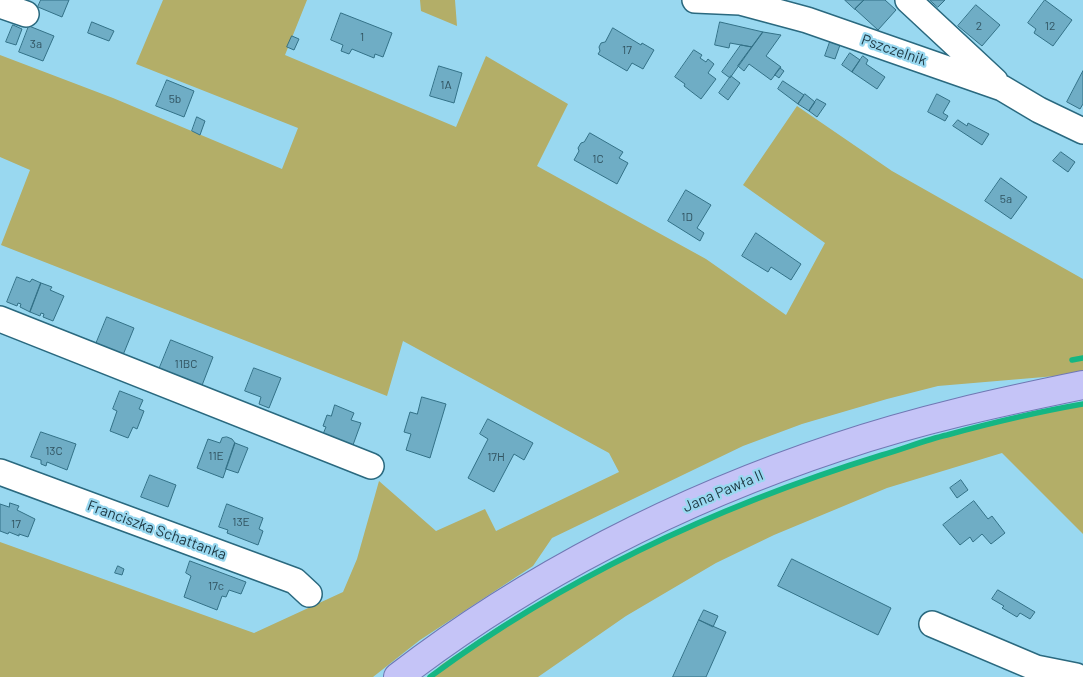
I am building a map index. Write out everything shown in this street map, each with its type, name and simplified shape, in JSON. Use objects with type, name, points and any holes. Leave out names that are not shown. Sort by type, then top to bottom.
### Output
[{"type":"main road","name":"Jana Pawła II","points":[[398,677],[471,625],[545,579],[623,536],[703,498],[802,460],[899,428],[959,412],[1083,385]]},
{"type":"street","name":"Pszczelnik","points":[[695,0],[740,1],[807,20],[1002,88],[1039,110],[1083,131]]},
{"type":"street","points":[[908,0],[1002,88]]},
{"type":"street","points":[[0,5],[26,14]]},
{"type":"street","points":[[0,319],[370,466]]},
{"type":"street","name":"Franciszka Schattanka","points":[[0,472],[295,581],[310,594]]},
{"type":"street","points":[[932,624],[1036,668],[1078,676]]},
{"type":"shaded area","points":[[163,0],[307,0],[285,55],[456,127],[486,56],[568,104],[537,166],[706,259],[786,315],[825,243],[743,185],[797,106],[892,171],[1083,279],[1083,371],[1056,376],[938,386],[802,424],[743,446],[552,538],[533,566],[420,640],[373,677],[0,677],[0,542],[254,633],[343,592],[357,559],[379,481],[436,531],[485,509],[496,531],[619,472],[609,453],[403,341],[387,396],[1,245],[30,170],[0,157],[0,55],[113,98],[282,169],[298,128],[136,64]]},
{"type":"shaded area","points":[[420,0],[455,0],[457,26],[421,11]]},
{"type":"shaded area","points":[[1083,405],[1083,534],[1002,453],[887,488],[774,535],[716,563],[626,616],[538,677],[429,677],[441,665],[496,628],[605,565],[715,516],[828,473],[945,434]]},
{"type":"building","points":[[41,0],[69,0],[62,17],[38,7]]},
{"type":"building","points":[[845,0],[864,0],[855,9]]},
{"type":"building","points":[[864,0],[885,0],[896,10],[878,30],[855,9]]},
{"type":"building","points":[[930,0],[945,0],[938,7]]},
{"type":"building","points":[[1045,0],[1072,20],[1053,46],[1034,33],[1036,29],[1028,23]]},
{"type":"building","points":[[976,5],[1000,25],[982,46],[958,26]]},
{"type":"building","points":[[341,13],[392,33],[383,57],[375,54],[374,58],[352,49],[349,54],[341,51],[343,45],[331,40]]},
{"type":"building","points":[[92,22],[114,31],[109,41],[88,33]]},
{"type":"building","points":[[720,22],[763,32],[752,47],[730,43],[729,48],[715,45]]},
{"type":"building","points":[[13,25],[22,29],[16,45],[6,42]]},
{"type":"building","points":[[29,26],[54,36],[43,61],[19,52]]},
{"type":"building","points":[[613,28],[641,45],[642,43],[654,50],[643,69],[632,63],[627,71],[598,54],[601,43],[605,42]]},
{"type":"building","points":[[763,32],[781,35],[766,56],[781,67],[771,80],[749,64],[744,71],[738,66]]},
{"type":"building","points":[[292,36],[299,39],[294,50],[287,47]]},
{"type":"building","points":[[830,42],[840,45],[835,59],[825,56]]},
{"type":"building","points":[[741,45],[752,47],[730,78],[722,72]]},
{"type":"building","points":[[694,50],[702,55],[700,58],[706,62],[708,59],[714,64],[708,73],[716,79],[701,99],[675,77]]},
{"type":"building","points":[[850,53],[860,60],[852,72],[842,65]]},
{"type":"building","points":[[863,56],[868,60],[866,64],[885,77],[877,89],[852,72]]},
{"type":"building","points":[[439,66],[462,73],[454,103],[430,96]]},
{"type":"building","points":[[780,68],[784,71],[779,78],[775,75]]},
{"type":"building","points":[[1083,71],[1083,104],[1080,109],[1067,102]]},
{"type":"building","points":[[731,76],[740,83],[728,100],[719,93]]},
{"type":"building","points":[[167,80],[194,91],[184,117],[156,106]]},
{"type":"building","points":[[783,81],[804,95],[798,104],[778,89]]},
{"type":"building","points":[[805,94],[815,102],[809,111],[798,104]]},
{"type":"building","points":[[937,94],[950,101],[943,113],[948,116],[945,121],[928,112]]},
{"type":"building","points":[[817,99],[826,104],[817,117],[809,111]]},
{"type":"building","points":[[197,117],[205,121],[200,135],[192,131]]},
{"type":"building","points":[[958,120],[967,126],[968,123],[989,134],[982,145],[953,126]]},
{"type":"building","points":[[590,133],[623,152],[619,158],[628,163],[617,184],[574,160],[579,151],[578,148]]},
{"type":"building","points":[[1061,152],[1075,162],[1068,172],[1053,161]]},
{"type":"building","points":[[1001,178],[1027,197],[1011,219],[985,201]]},
{"type":"building","points":[[686,190],[711,205],[697,228],[704,233],[700,241],[668,221]]},
{"type":"building","points":[[756,233],[801,264],[791,280],[771,267],[768,272],[742,256]]},
{"type":"building","points":[[17,277],[30,282],[32,279],[41,283],[30,312],[20,307],[21,304],[18,303],[17,306],[7,302]]},
{"type":"building","points":[[41,283],[52,287],[50,290],[64,296],[53,321],[43,317],[44,314],[41,313],[40,316],[30,312]]},
{"type":"building","points":[[107,317],[134,328],[123,355],[96,344]]},
{"type":"building","points":[[171,340],[213,357],[201,388],[158,372]]},
{"type":"building","points":[[254,368],[281,378],[269,408],[259,404],[261,397],[245,391]]},
{"type":"building","points":[[120,391],[143,400],[139,409],[144,411],[137,429],[133,427],[128,438],[110,431],[117,411],[113,409]]},
{"type":"building","points":[[422,397],[446,404],[430,458],[406,450],[411,434],[404,432],[410,412],[417,414]]},
{"type":"building","points":[[335,405],[354,413],[351,420],[361,423],[353,445],[330,444],[333,437],[323,434],[326,427],[323,426],[327,415],[331,416]]},
{"type":"building","points":[[488,419],[533,443],[524,460],[514,454],[494,492],[468,478],[488,439],[480,434]]},
{"type":"building","points":[[41,432],[76,444],[67,470],[47,462],[46,466],[41,464],[41,460],[31,457]]},
{"type":"building","points":[[227,437],[235,443],[223,478],[197,468],[208,439],[220,443],[222,438]]},
{"type":"building","points":[[235,443],[248,448],[238,473],[226,469]]},
{"type":"building","points":[[150,475],[176,485],[168,507],[141,497]]},
{"type":"building","points":[[961,480],[968,490],[957,498],[950,488]]},
{"type":"building","points":[[974,501],[988,519],[992,516],[1005,533],[991,544],[982,534],[973,542],[970,537],[960,545],[943,525]]},
{"type":"building","points":[[10,503],[19,506],[17,510],[35,519],[28,537],[0,531],[0,504],[9,507]]},
{"type":"building","points":[[227,504],[263,518],[259,529],[263,531],[258,545],[227,533],[228,530],[219,527]]},
{"type":"building","points":[[792,559],[891,608],[878,635],[778,586]]},
{"type":"building","points":[[190,561],[246,582],[241,594],[229,590],[226,597],[222,596],[217,610],[184,597],[191,576],[186,573]]},
{"type":"building","points":[[118,566],[124,569],[122,575],[115,573]]},
{"type":"building","points":[[998,590],[1035,612],[1030,619],[1020,613],[1017,617],[992,599]]},
{"type":"building","points":[[704,610],[718,616],[713,627],[699,620]]},
{"type":"building","points":[[699,620],[726,632],[706,677],[673,677]]},
{"type":"waterway","points":[[1072,360],[1083,358]]},
{"type":"waterway","points":[[430,677],[535,607],[646,547],[704,521],[822,475],[931,439],[1014,418],[1083,404]]}]
